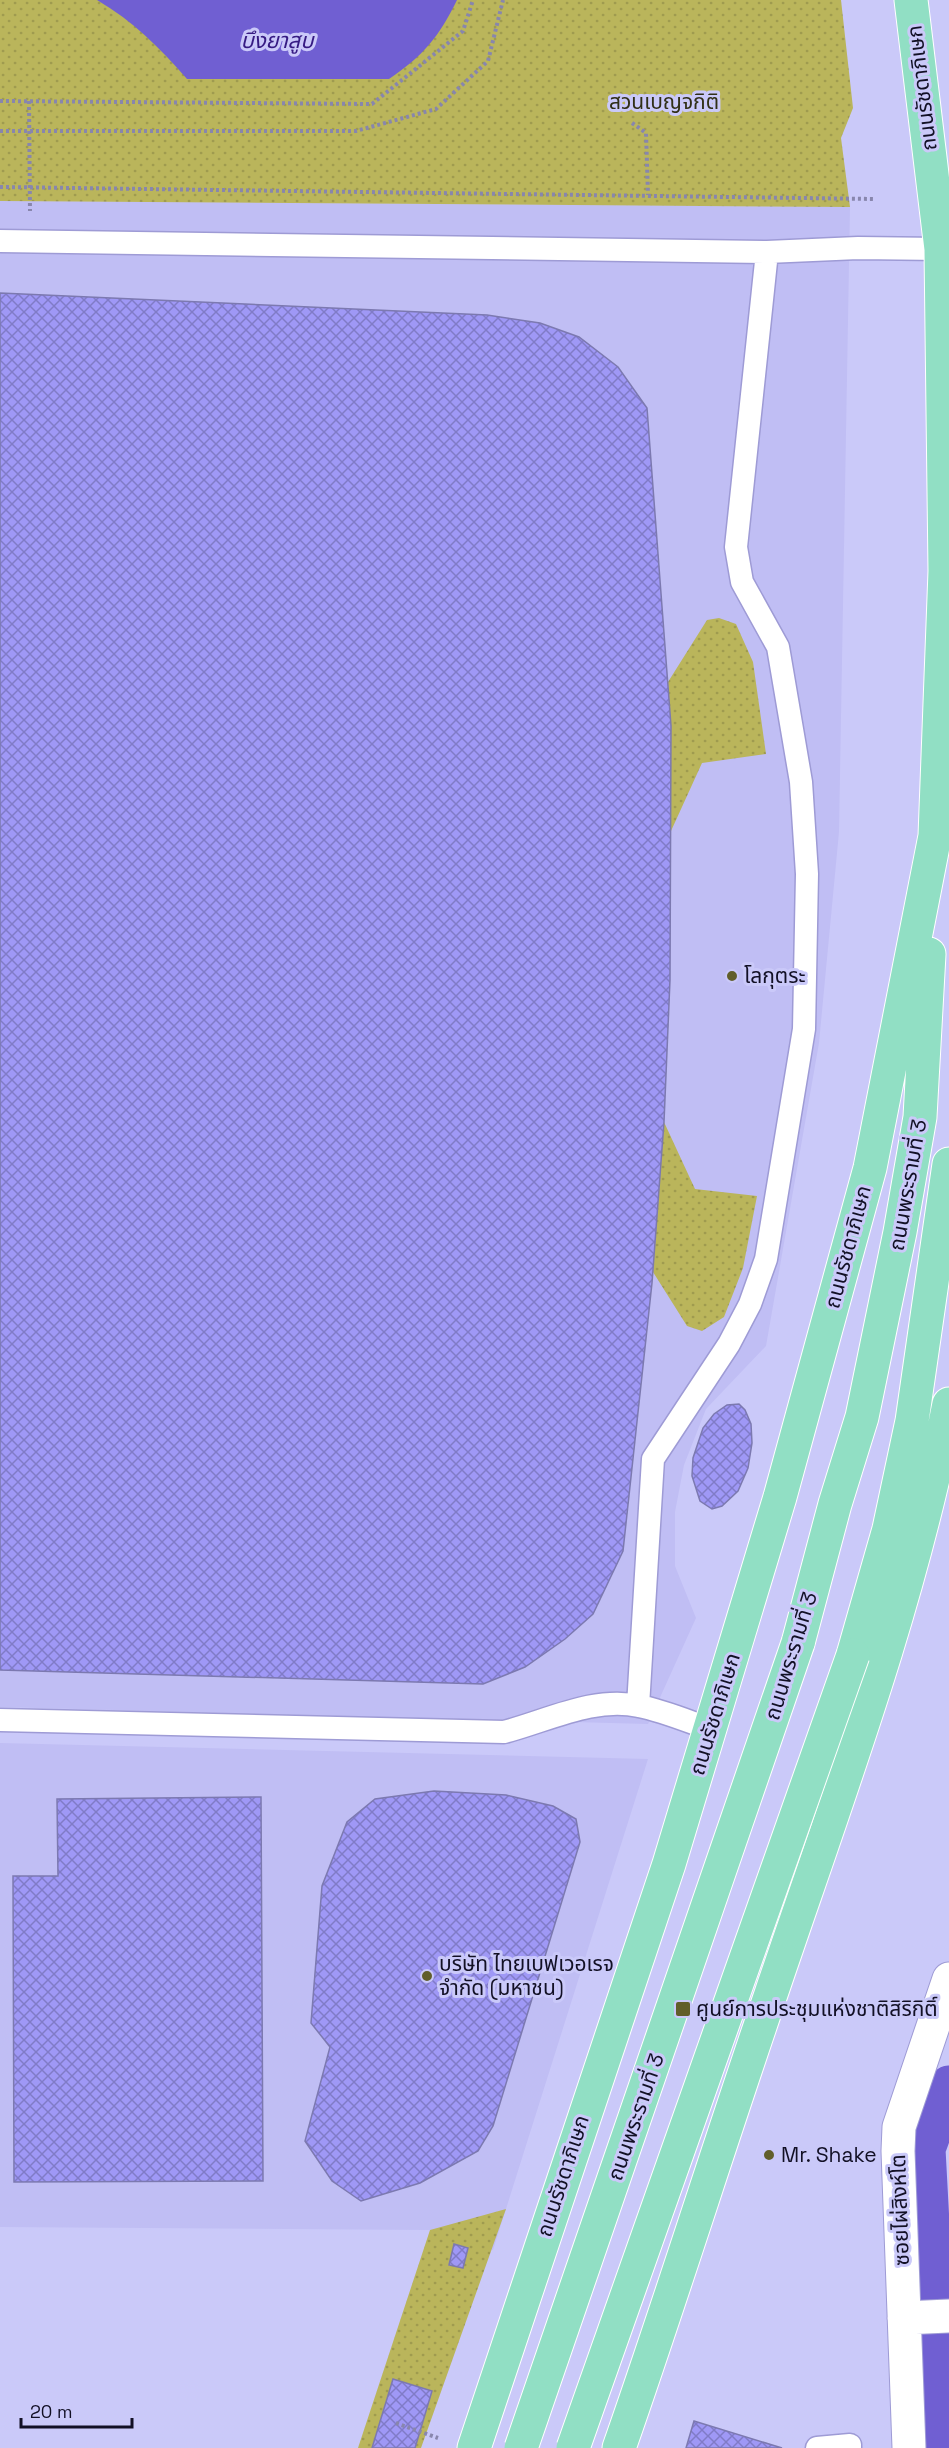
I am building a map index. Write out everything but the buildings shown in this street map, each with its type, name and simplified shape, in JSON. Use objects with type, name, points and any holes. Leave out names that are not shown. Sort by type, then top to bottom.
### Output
[{"type":"main road","name":"ถนนรัชดาภิเษก","points":[[474,2448],[669,1864],[780,1497],[870,1168],[935,836],[945,571],[941,249],[911,0]]},
{"type":"main road","name":"ถนนพระรามที่ 3","points":[[521,2448],[798,1643],[835,1504],[862,1417],[920,1118],[935,836]]},
{"type":"main road","name":"ถนนพระรามที่ 3","points":[[573,2448],[853,1655],[889,1530],[912,1421],[949,1164]]},
{"type":"main road","points":[[619,2448],[684,2260],[774,1985],[866,1720],[914,1549],[949,1404]]},
{"type":"street","name":"ซอยไผ่สิงห์โต","points":[[909,2448],[926,2317],[898,2151],[899,2127],[949,1979]]},
{"type":"lane","points":[[0,242],[767,252],[858,248],[941,249]]},
{"type":"lane","points":[[638,1706],[653,1459],[729,1344],[750,1304],[766,1259],[804,1029],[807,874],[801,782],[777,647],[742,582],[736,547],[767,252]]},
{"type":"lane","points":[[0,1720],[504,1732],[592,1707],[615,1704],[638,1706],[710,1729]]},
{"type":"lane","points":[[817,2448],[850,2445],[850,2448]]},
{"type":"path","points":[[0,100],[372,104],[463,31],[473,0]]},
{"type":"path","points":[[0,131],[356,131],[368,128],[436,109],[488,61],[503,0]]},
{"type":"path","points":[[29,101],[31,188],[29,242]]},
{"type":"path","points":[[632,123],[646,133],[648,195]]},
{"type":"path","points":[[0,187],[874,199]]},
{"type":"path","points":[[396,2423],[438,2438]]},
{"type":"shaded area","points":[[0,201],[850,207],[839,832],[819,1043],[766,1346],[706,1409],[684,1465],[675,1512],[675,1566],[696,1618],[648,1724],[0,1707]]},
{"type":"shaded area","points":[[0,1743],[648,1759],[493,2250],[430,2230],[0,2227]]},
{"type":"green space","name":"สวนเบญจกิติ","points":[[0,0],[841,0],[853,108],[841,138],[850,207],[0,201]]},
{"type":"green space","points":[[719,618],[736,624],[753,662],[766,754],[702,763],[671,831],[668,682],[707,620]]},
{"type":"green space","points":[[664,1122],[695,1189],[757,1196],[743,1268],[724,1317],[702,1331],[687,1326],[653,1272]]},
{"type":"green space","points":[[506,2209],[421,2448],[358,2448],[430,2230]]},
{"type":"water","name":"บึงยาสูบ","points":[[97,0],[457,0],[444,25],[429,45],[389,79],[187,79],[145,36]]},
{"type":"waterway","points":[[942,2448],[926,2149],[949,2085]]},
{"type":"place","name":"โลกุตระ","points":[[732,976]]},
{"type":"place","name":"บริษัท ไทยเบฟเวอเรจ จำกัด (มหาชน)","points":[[427,1976]]},
{"type":"place","name":"ศูนย์การประชุมแห่งชาติสิริกิติ์","points":[[683,2009]]},
{"type":"place","name":"Mr. Shake","points":[[769,2155]]}]
